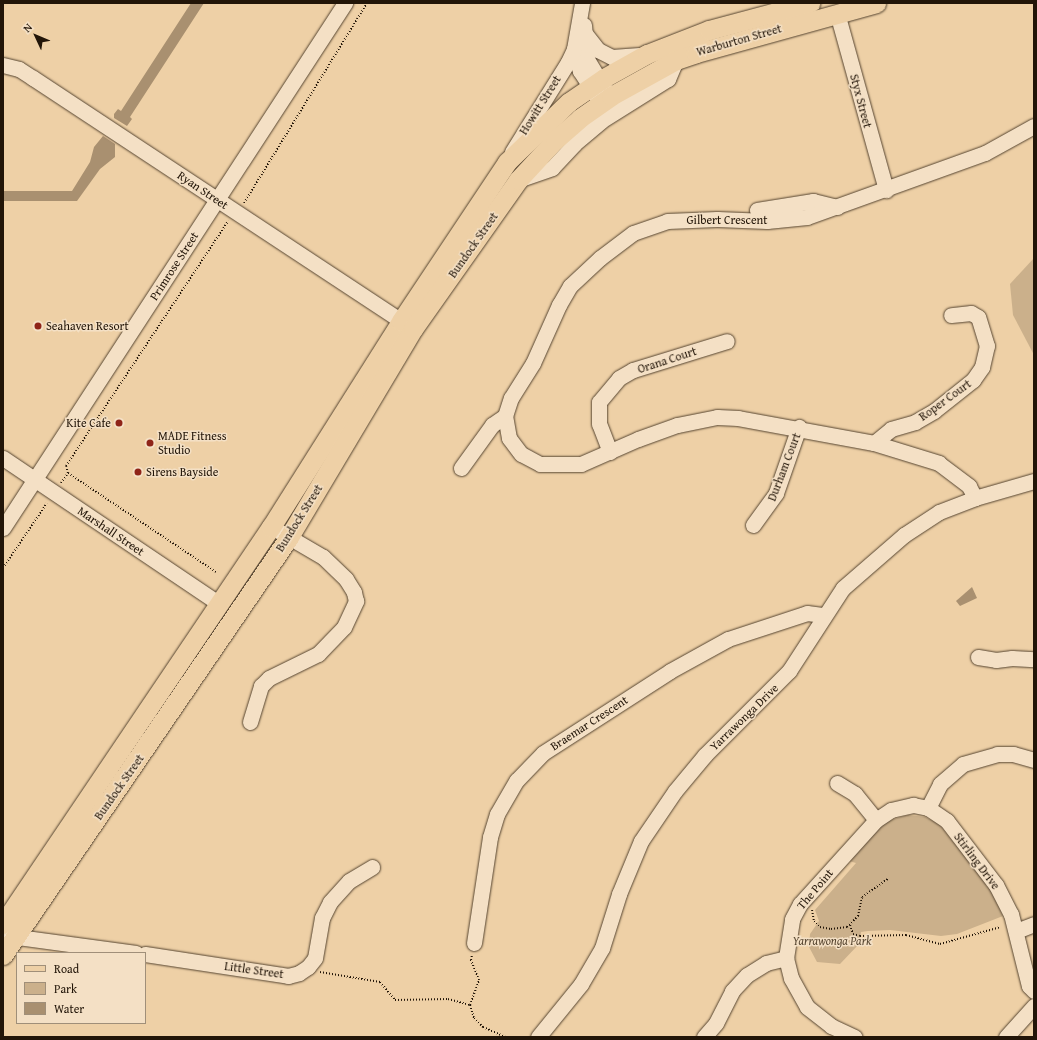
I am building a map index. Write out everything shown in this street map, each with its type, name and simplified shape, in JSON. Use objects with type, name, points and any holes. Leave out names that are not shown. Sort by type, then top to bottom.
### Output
[{"type":"main road","name":"Warburton Street","points":[[594,85],[647,54],[709,30],[810,3]]},
{"type":"main road","name":"Warburton Street","points":[[606,100],[676,60],[696,52],[876,3]]},
{"type":"main road","name":"Bundock Street","points":[[3,955],[7,932],[218,603],[271,527],[401,320],[507,162],[553,116],[594,85]]},
{"type":"main road","name":"Bundock Street","points":[[7,932],[289,537],[413,329],[518,180],[555,140],[606,100]]},
{"type":"street","name":"Primrose Street","points":[[3,528],[345,3]]},
{"type":"street","name":"Howitt Street","points":[[582,3],[587,59],[594,85]]},
{"type":"street","name":"Howitt Street","points":[[582,3],[574,49],[576,62],[606,100]]},
{"type":"street","name":"Styx Street","points":[[838,13],[886,190]]},
{"type":"street","points":[[584,32],[598,50],[612,57],[647,54]]},
{"type":"street","name":"Howitt Street","points":[[507,162],[574,49]]},
{"type":"street","points":[[518,180],[552,168],[574,144],[601,122],[668,79],[676,60]]},
{"type":"street","name":"Ryan Street","points":[[3,65],[19,69],[401,320]]},
{"type":"street","name":"Gilbert Crescent","points":[[975,498],[969,486],[939,463],[874,443],[798,427],[738,418],[717,417],[657,431],[581,464],[540,464],[521,454],[509,438],[505,416],[511,398],[534,363],[559,305],[570,286],[600,258],[633,233],[667,221],[717,219],[768,221],[807,216],[886,190],[985,153],[1034,126]]},
{"type":"street","points":[[758,210],[813,201],[837,207]]},
{"type":"street","name":"Roper Court","points":[[874,443],[891,429],[915,422],[934,411],[973,380],[982,367],[987,346],[978,317],[971,313],[951,315]]},
{"type":"street","name":"Orana Court","points":[[610,452],[599,424],[599,402],[619,378],[633,370],[727,341]]},
{"type":"street","points":[[461,468],[492,425],[505,416]]},
{"type":"street","name":"Durham Court","points":[[753,525],[776,493],[798,427]]},
{"type":"street","name":"Marshall Street","points":[[3,458],[218,603]]},
{"type":"street","name":"Yarrawonga Drive","points":[[538,1037],[581,984],[602,948],[619,894],[641,841],[675,791],[705,754],[789,671],[824,615],[843,588],[904,535],[939,512],[975,498],[1033,484]]},
{"type":"street","points":[[250,722],[261,686],[268,678],[318,654],[344,627],[356,601],[354,592],[334,567],[323,557],[271,527]]},
{"type":"street","name":"Braemar Crescent","points":[[474,943],[490,837],[497,814],[517,780],[543,753],[670,671],[728,639],[806,613],[824,615]]},
{"type":"street","points":[[978,657],[996,660],[1012,658],[1034,659]]},
{"type":"street","points":[[928,808],[940,784],[964,764],[996,754],[1013,754],[1034,760]]},
{"type":"street","points":[[838,783],[855,794],[876,820]]},
{"type":"street","name":"The Point","points":[[786,958],[792,919],[804,900],[876,820],[891,810],[913,806],[928,808]]},
{"type":"street","name":"Stirling Drive","points":[[928,808],[947,822],[982,865],[996,885],[1015,927],[1029,986],[1034,991]]},
{"type":"street","points":[[308,967],[315,958],[322,918],[330,902],[349,881],[372,867]]},
{"type":"street","points":[[1015,927],[1034,924]]},
{"type":"street","points":[[7,932],[130,952]]},
{"type":"street","name":"Little Street","points":[[146,954],[288,976],[308,967]]},
{"type":"street","points":[[704,1037],[716,1024],[732,992],[747,975],[766,963],[786,958],[791,978],[807,1007],[838,1034],[855,1037]]},
{"type":"street","points":[[1006,1037],[1034,1006]]},
{"type":"path","points":[[216,572],[68,473],[66,466],[219,230],[249,198],[256,181],[367,3]]},
{"type":"path","points":[[3,568],[68,473]]},
{"type":"path","points":[[804,900],[811,907],[814,921],[820,927],[831,929],[850,925],[858,916],[862,898],[888,879]]},
{"type":"path","points":[[850,925],[853,934],[860,936],[906,935],[940,944],[1015,927]]},
{"type":"path","points":[[474,943],[471,960],[479,980],[470,1005],[474,1018],[483,1027],[505,1037]]},
{"type":"path","points":[[308,967],[316,972],[380,982],[395,1000],[448,999],[470,1005]]},
{"type":"green space","points":[[1034,258],[1034,355],[1013,315],[1010,284]]},
{"type":"green space","name":"Yarrawonga Park","points":[[908,815],[925,817],[939,824],[990,887],[1003,916],[957,934],[941,936],[890,930],[861,932],[859,944],[840,964],[817,962],[809,947],[810,934],[819,921],[815,910],[856,863],[849,861],[880,827],[887,821]]},
{"type":"water","points":[[191,3],[204,3],[130,117],[132,119],[127,126],[114,118],[114,114],[118,109],[121,111]]},
{"type":"water","points":[[103,136],[115,144],[115,157],[100,169],[77,201],[3,201],[3,191],[72,191],[90,162],[94,147]]},
{"type":"water","points":[[972,587],[977,598],[960,606],[956,601]]},
{"type":"place","name":"Seahaven Resort","points":[[38,326]]},
{"type":"place","name":"Kite Cafe","points":[[119,423]]},
{"type":"place","name":"MADE Fitness Studio","points":[[150,443]]},
{"type":"place","name":"Sirens Bayside","points":[[138,472]]}]
